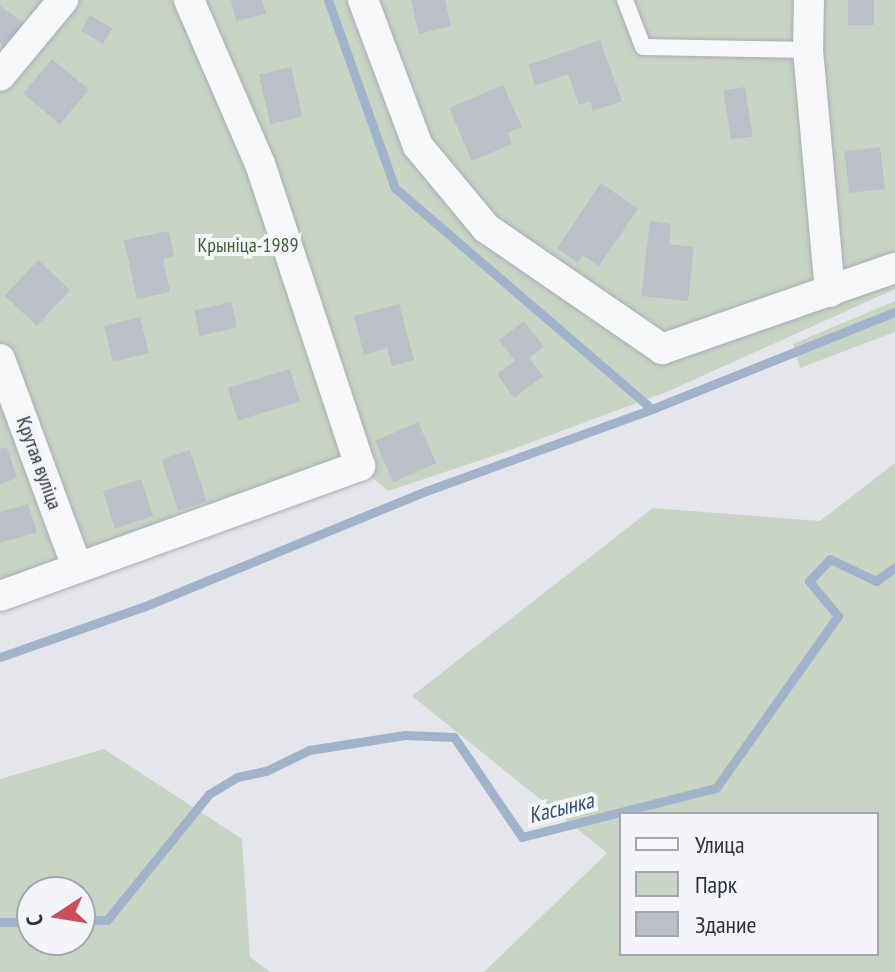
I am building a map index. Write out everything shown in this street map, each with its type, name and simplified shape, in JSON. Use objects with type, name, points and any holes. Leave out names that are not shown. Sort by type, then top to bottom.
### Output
[{"type":"street","points":[[0,76],[63,0]]},
{"type":"street","points":[[0,596],[360,466],[260,164],[189,0]]},
{"type":"street","points":[[363,0],[418,146],[486,228],[662,349],[895,268]]},
{"type":"street","points":[[809,0],[808,50],[830,292]]},
{"type":"street","name":"Крутая вуліца","points":[[0,359],[77,567]]},
{"type":"lane","points":[[625,0],[643,47],[808,50]]},
{"type":"green space","name":"Крыніца-1989","points":[[0,0],[895,0],[895,289],[669,391],[505,452],[388,491],[359,466],[0,596]]},
{"type":"green space","points":[[895,301],[895,332],[800,368],[793,344]]},
{"type":"green space","points":[[895,463],[895,972],[484,972],[607,853],[412,696],[653,508],[820,521]]},
{"type":"green space","points":[[104,749],[242,839],[250,957],[270,972],[0,972],[0,779]]},
{"type":"building","points":[[231,0],[262,0],[266,14],[236,21]]},
{"type":"building","points":[[411,0],[445,0],[451,26],[419,34]]},
{"type":"building","points":[[848,0],[874,0],[874,25],[848,25]]},
{"type":"building","points":[[0,6],[24,23],[7,48],[0,43]]},
{"type":"building","points":[[90,15],[112,28],[103,44],[81,30]]},
{"type":"building","points":[[600,40],[622,101],[593,111],[590,101],[579,105],[568,74],[535,86],[528,65]]},
{"type":"building","points":[[52,59],[89,90],[60,124],[23,93]]},
{"type":"building","points":[[291,67],[302,117],[270,124],[259,74]]},
{"type":"building","points":[[503,85],[522,127],[508,133],[512,144],[472,161],[449,108]]},
{"type":"building","points":[[745,87],[753,136],[731,140],[723,90]]},
{"type":"building","points":[[880,147],[885,189],[849,193],[844,151]]},
{"type":"building","points":[[601,183],[638,209],[599,266],[583,255],[578,263],[557,248]]},
{"type":"building","points":[[650,221],[671,224],[669,244],[694,247],[688,301],[641,296]]},
{"type":"building","points":[[169,231],[174,256],[163,259],[170,292],[137,299],[124,240]]},
{"type":"building","points":[[38,260],[70,290],[37,326],[5,296]]},
{"type":"building","points":[[231,302],[237,327],[200,336],[194,311]]},
{"type":"building","points":[[399,304],[414,360],[392,366],[387,348],[364,355],[354,316]]},
{"type":"building","points":[[140,317],[149,353],[113,362],[104,326]]},
{"type":"building","points":[[524,321],[544,347],[529,358],[543,376],[514,398],[497,374],[515,361],[499,340]]},
{"type":"building","points":[[290,369],[300,402],[238,421],[228,388]]},
{"type":"building","points":[[418,422],[436,463],[393,482],[375,441]]},
{"type":"building","points":[[7,447],[17,478],[0,484],[0,449]]},
{"type":"building","points":[[190,450],[207,501],[178,511],[161,459]]},
{"type":"building","points":[[141,479],[153,516],[115,528],[103,491]]},
{"type":"building","points":[[28,504],[37,532],[0,543],[0,512]]},
{"type":"waterway","points":[[328,0],[395,188],[652,409]]},
{"type":"waterway","points":[[0,657],[143,607],[426,491],[652,409],[895,312]]},
{"type":"waterway","name":"Касынка","points":[[621,812],[716,788],[838,616],[809,581],[830,559],[876,581],[895,567]]},
{"type":"waterway","name":"Касынка","points":[[96,920],[107,920],[209,794],[237,777],[266,771],[309,750],[405,735],[454,737],[522,837],[619,812]]},
{"type":"waterway","name":"Касынка","points":[[0,922],[16,922]]}]
